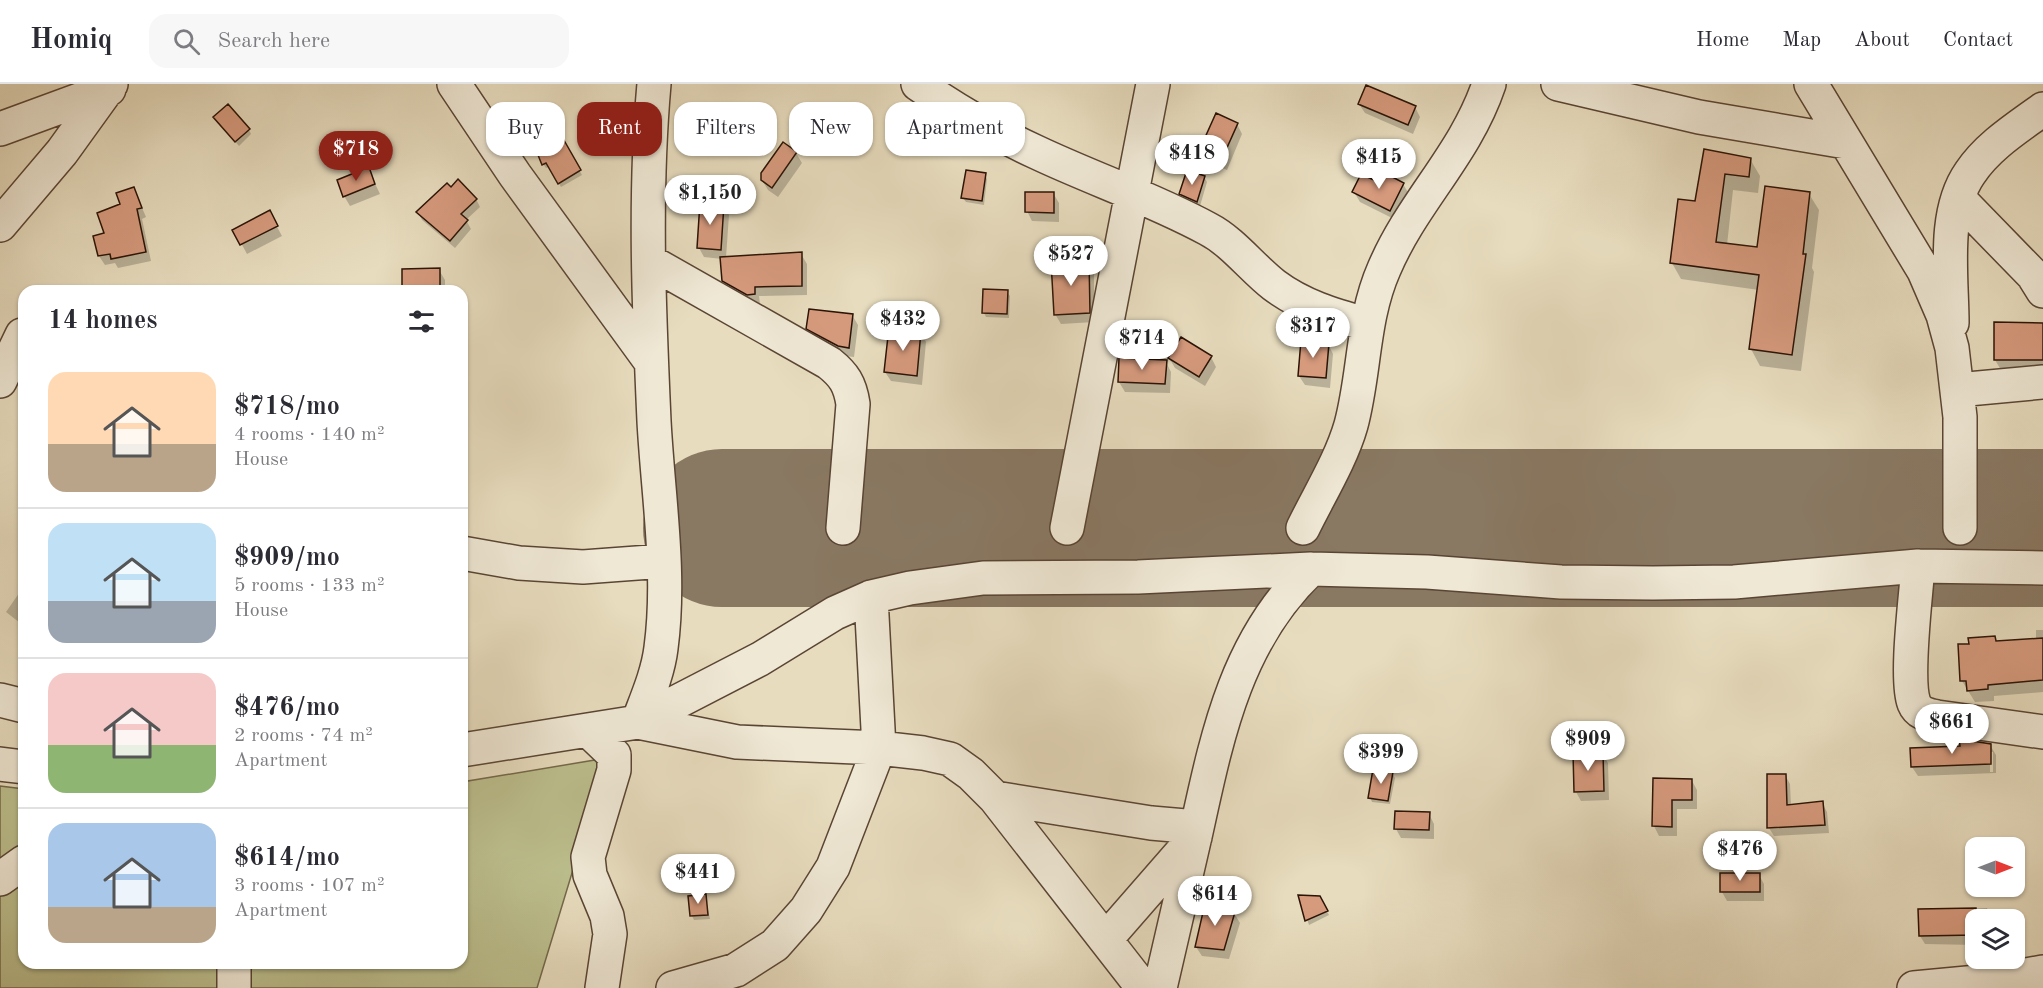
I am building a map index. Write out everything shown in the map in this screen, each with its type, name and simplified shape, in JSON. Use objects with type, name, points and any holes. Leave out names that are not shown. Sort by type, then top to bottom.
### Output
[{"type":"street","points":[[454,84],[515,175],[651,362]]},
{"type":"street","points":[[602,988],[610,934],[607,916],[590,875],[588,857],[625,734],[661,649],[664,561],[651,362],[648,191],[654,84]]},
{"type":"street","points":[[918,84],[954,108],[1037,153],[1133,194],[1211,231],[1274,285],[1300,302],[1329,314],[1366,324]]},
{"type":"street","points":[[1067,528],[1087,437],[1102,340],[1133,194],[1153,84]]},
{"type":"street","points":[[1303,528],[1350,427],[1360,381],[1366,324],[1383,271],[1407,224],[1463,145],[1489,84]]},
{"type":"street","points":[[1558,84],[1689,115],[1846,142]]},
{"type":"street","points":[[1811,84],[1924,271],[1943,315],[1952,348]]},
{"type":"street","points":[[0,129],[110,86]]},
{"type":"street","points":[[0,225],[62,152],[110,86]]},
{"type":"street","points":[[1960,528],[1960,417],[1952,348],[1952,229],[1959,199],[1969,174],[1984,156],[2043,109]]},
{"type":"street","points":[[1959,199],[2032,275],[2043,291]]},
{"type":"street","points":[[649,261],[829,363],[843,374],[851,388],[853,404],[843,528]]},
{"type":"street","points":[[0,381],[15,334]]},
{"type":"street","points":[[1957,390],[2043,382]]},
{"type":"street","points":[[468,554],[519,563],[583,567],[664,561]]},
{"type":"street","points":[[625,734],[760,659],[835,613],[872,597],[910,588],[983,578],[1138,577],[1311,569],[1427,572],[1561,582],[1653,583],[1734,582],[1918,566],[2043,568]]},
{"type":"street","points":[[1918,566],[1912,652],[1914,704],[1921,712],[1937,717],[2043,732]]},
{"type":"street","points":[[1160,988],[1223,714],[1272,612],[1291,588],[1311,569]]},
{"type":"street","points":[[673,988],[736,970],[775,945],[806,910],[833,867],[879,748],[872,597]]},
{"type":"street","points":[[0,700],[18,704]]},
{"type":"street","points":[[468,749],[588,730],[737,742],[879,748],[950,759],[971,774],[995,798],[1143,988]]},
{"type":"street","points":[[0,764],[18,766]]},
{"type":"street","points":[[995,798],[1196,832]]},
{"type":"street","points":[[1106,939],[1196,832]]},
{"type":"street","points":[[0,879],[18,866]]},
{"type":"street","points":[[234,969],[234,988]]},
{"type":"street","points":[[1914,988],[2000,984],[2043,972]]},
{"type":"green space","points":[[607,758],[537,988],[0,988],[0,786],[18,788],[18,969],[468,969],[468,781]]},
{"type":"building","points":[[1366,85],[1416,106],[1408,125],[1358,104]]},
{"type":"building","points":[[228,104],[250,129],[235,142],[213,117]]},
{"type":"building","points":[[1216,113],[1238,123],[1221,161],[1199,151]]},
{"type":"building","points":[[565,142],[581,170],[558,184],[546,163],[542,165],[538,156],[565,156]]},
{"type":"building","points":[[783,142],[789,146],[789,156],[794,156],[772,188],[761,180],[761,173],[773,156],[777,156],[777,150]]},
{"type":"building","points":[[1704,149],[1751,158],[1749,177],[1725,174],[1716,242],[1757,247],[1765,186],[1810,192],[1803,254],[1806,254],[1792,355],[1749,349],[1759,275],[1670,263],[1678,199],[1695,201]]},
{"type":"building","points":[[369,167],[375,184],[343,197],[337,180]]},
{"type":"building","points":[[966,170],[986,173],[982,201],[961,198]]},
{"type":"building","points":[[1187,170],[1205,176],[1197,202],[1179,194]]},
{"type":"building","points":[[1381,171],[1404,183],[1390,211],[1352,192],[1361,174],[1376,181]]},
{"type":"building","points":[[458,179],[477,199],[461,214],[468,220],[450,241],[416,212],[447,183],[451,187]]},
{"type":"building","points":[[134,187],[142,208],[137,209],[146,252],[111,259],[110,254],[98,256],[93,236],[104,233],[97,213],[120,204],[116,193]]},
{"type":"building","points":[[1025,192],[1054,192],[1054,213],[1025,212]]},
{"type":"building","points":[[700,202],[724,204],[721,250],[697,248]]},
{"type":"building","points":[[270,210],[278,226],[240,245],[232,230]]},
{"type":"building","points":[[802,252],[802,286],[755,287],[755,294],[747,295],[722,281],[720,257]]},
{"type":"building","points":[[1089,259],[1090,313],[1054,315],[1051,261]]},
{"type":"building","points":[[440,268],[440,285],[402,285],[402,269]]},
{"type":"building","points":[[983,289],[1008,290],[1007,314],[982,313]]},
{"type":"building","points":[[809,309],[853,314],[849,348],[838,346],[806,329]]},
{"type":"building","points":[[1994,322],[2043,323],[2043,360],[1994,360]]},
{"type":"building","points":[[889,327],[921,331],[917,376],[884,372]]},
{"type":"building","points":[[1181,337],[1212,356],[1199,377],[1168,358]]},
{"type":"building","points":[[1301,340],[1329,343],[1326,378],[1298,376]]},
{"type":"building","points":[[1119,358],[1167,360],[1165,384],[1118,382]]},
{"type":"building","points":[[1995,636],[1996,641],[2043,638],[2043,680],[1988,685],[1988,689],[1967,691],[1966,681],[1960,681],[1958,644],[1969,644],[1968,638]]},
{"type":"building","points":[[1959,739],[1991,744],[1991,764],[1911,767],[1910,748],[1960,746]]},
{"type":"building","points":[[1603,752],[1604,791],[1574,792],[1573,753]]},
{"type":"building","points":[[1373,769],[1393,772],[1388,801],[1368,798]]},
{"type":"building","points":[[1767,774],[1786,774],[1787,805],[1823,801],[1825,825],[1767,828]]},
{"type":"building","points":[[1653,778],[1692,779],[1692,800],[1672,800],[1672,827],[1652,826]]},
{"type":"building","points":[[1395,811],[1430,812],[1429,830],[1394,829]]},
{"type":"building","points":[[1720,873],[1760,873],[1760,892],[1720,892]]},
{"type":"building","points":[[706,894],[708,915],[690,916],[688,896]]},
{"type":"building","points":[[1298,895],[1320,896],[1328,911],[1305,921]]},
{"type":"building","points":[[1206,899],[1235,912],[1224,950],[1195,947]]},
{"type":"building","points":[[1976,908],[1965,909],[1965,935],[1919,936],[1918,909]]},
{"type":"runway","points":[[722,528],[2043,528]]}]
